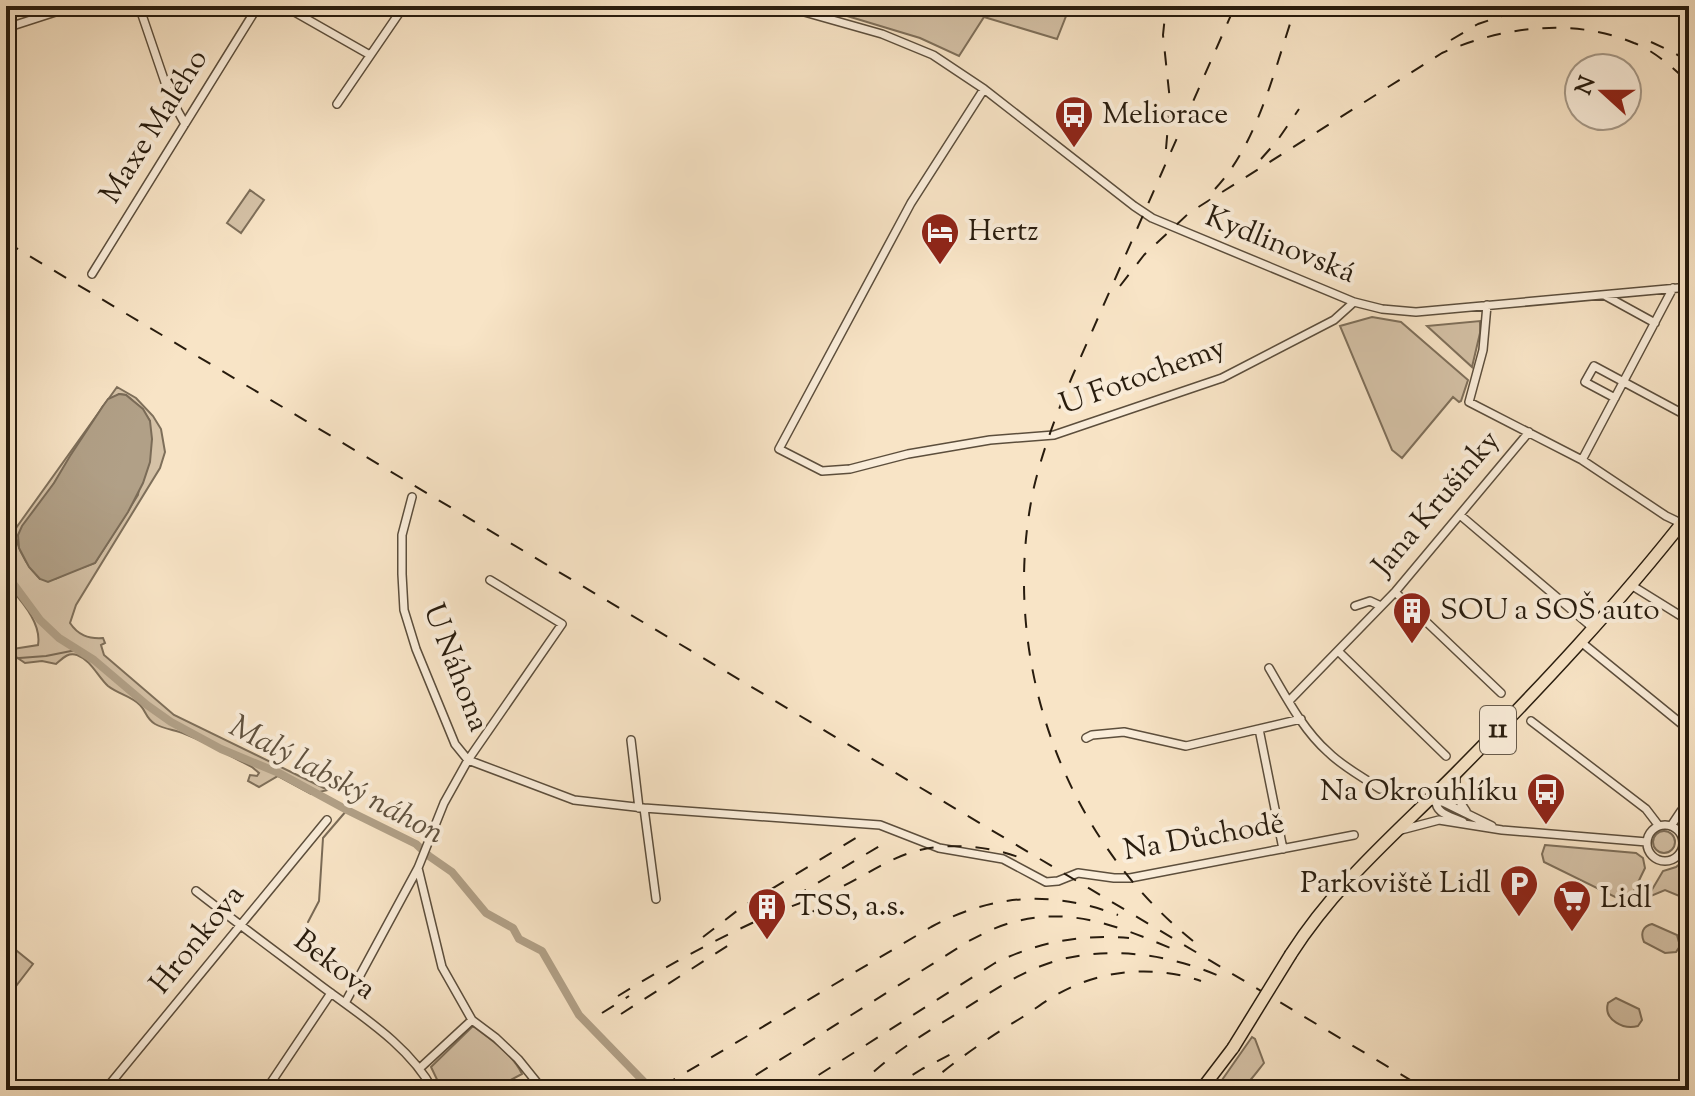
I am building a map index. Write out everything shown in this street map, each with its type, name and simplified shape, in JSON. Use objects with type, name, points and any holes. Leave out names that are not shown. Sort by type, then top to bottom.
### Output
[{"type":"main road","name":"11","points":[[1201,1090],[1233,1048],[1291,954],[1337,891],[1395,831],[1437,796],[1581,642],[1686,521]]},
{"type":"street","points":[[6,28],[74,6]]},
{"type":"street","points":[[139,6],[170,97],[185,124]]},
{"type":"street","name":"Maxe Malého","points":[[92,274],[258,6]]},
{"type":"street","points":[[284,6],[370,55]]},
{"type":"street","points":[[337,104],[404,6]]},
{"type":"street","name":"Kydlinovská","points":[[783,6],[882,34],[949,64],[1144,214],[1354,302],[1416,312],[1689,287]]},
{"type":"street","points":[[806,6],[818,16]]},
{"type":"street","name":"U Fotochemy","points":[[984,89],[911,203],[779,449],[830,472],[990,440],[1054,435],[1222,378],[1334,320],[1354,302]]},
{"type":"street","points":[[1582,460],[1673,288]]},
{"type":"street","points":[[1603,294],[1655,323]]},
{"type":"street","points":[[1487,305],[1483,350],[1469,402],[1582,460],[1666,516],[1686,521]]},
{"type":"street","points":[[1615,398],[1585,382],[1594,366],[1689,417]]},
{"type":"street","name":"Jana Krušinky","points":[[1289,701],[1395,592],[1529,432]]},
{"type":"street","name":"U Náhona","points":[[412,497],[402,535],[404,610],[416,649],[455,744],[468,760]]},
{"type":"street","points":[[1460,515],[1593,628]]},
{"type":"street","name":"U Náhona","points":[[345,1003],[418,868],[444,803],[468,760],[562,624],[490,580]]},
{"type":"street","points":[[1631,585],[1689,621]]},
{"type":"street","points":[[1395,592],[1501,693]]},
{"type":"street","name":"Jana Krušinky","points":[[1355,606],[1370,601],[1381,606]]},
{"type":"street","points":[[1581,642],[1689,730]]},
{"type":"street","points":[[1338,651],[1446,756]]},
{"type":"street","points":[[1269,668],[1301,719],[1328,753],[1380,789]]},
{"type":"street","points":[[1086,738],[1124,732],[1186,746],[1301,719]]},
{"type":"street","points":[[1531,721],[1646,809],[1659,826]]},
{"type":"street","points":[[1259,729],[1283,849]]},
{"type":"street","points":[[631,740],[656,899]]},
{"type":"street","name":"Na Důchodě","points":[[468,760],[574,800],[641,808],[880,825],[939,848],[1003,859],[1049,883],[1078,873],[1130,878],[1354,835]]},
{"type":"street","points":[[1456,773],[1456,796],[1470,815]]},
{"type":"street","points":[[1472,826],[1439,811],[1436,807],[1437,796],[1502,830]]},
{"type":"street","points":[[1671,826],[1689,804]]},
{"type":"street","name":"Hronkova","points":[[105,1090],[327,820]]},
{"type":"street","points":[[1395,831],[1433,821],[1647,842]]},
{"type":"street","points":[[1679,853],[1685,839],[1676,829],[1659,826],[1651,832],[1647,842],[1649,852],[1658,860],[1670,860],[1679,853],[1689,851]]},
{"type":"street","points":[[418,868],[442,967],[472,1020],[518,1059],[543,1090]]},
{"type":"street","name":"Bekova","points":[[196,891],[399,1047],[420,1068],[433,1090]]},
{"type":"street","points":[[266,1090],[331,993]]},
{"type":"street","points":[[420,1068],[472,1020]]},
{"type":"shaded area","points":[[814,6],[1070,6],[1057,39],[984,17],[959,56],[920,38]]},
{"type":"shaded area","points":[[250,190],[264,200],[241,233],[227,223]]},
{"type":"shaded area","points":[[1372,317],[1401,322],[1468,380],[1461,401],[1453,397],[1402,458],[1392,450],[1340,326]]},
{"type":"shaded area","points":[[1480,321],[1472,367],[1427,326]]},
{"type":"shaded area","points":[[117,387],[136,398],[161,429],[165,452],[160,468],[76,605],[70,623],[84,635],[103,638],[105,643],[101,645],[104,655],[174,715],[328,790],[311,794],[278,776],[259,787],[248,781],[250,775],[257,776],[259,773],[252,767],[194,738],[155,724],[140,705],[108,686],[82,657],[71,654],[56,664],[42,661],[25,663],[6,650],[38,645],[38,636],[29,612],[6,583],[6,542],[100,411],[17,542],[21,552],[40,579],[55,579],[95,563],[138,495],[150,421],[126,395],[119,394],[104,405]]},
{"type":"shaded area","points":[[119,394],[126,395],[143,409],[150,421],[150,462],[143,483],[95,563],[48,582],[40,579],[19,548],[18,535],[108,399]]},
{"type":"shaded area","points":[[1664,831],[1672,834],[1675,842],[1672,850],[1664,853],[1656,850],[1653,842],[1656,834]]},
{"type":"shaded area","points":[[1545,845],[1636,853],[1643,858],[1645,868],[1627,901],[1544,862],[1542,854]]},
{"type":"shaded area","points":[[1687,858],[1689,900],[1665,890],[1651,896],[1663,871],[1676,867]]},
{"type":"shaded area","points":[[1652,924],[1677,935],[1680,946],[1676,952],[1665,953],[1644,942],[1643,930]]},
{"type":"shaded area","points":[[6,942],[33,964],[6,999]]},
{"type":"shaded area","points":[[1616,998],[1639,1009],[1642,1020],[1638,1026],[1621,1025],[1612,1019],[1607,1009],[1608,1003]]},
{"type":"shaded area","points":[[473,1026],[507,1053],[522,1074],[501,1085],[501,1090],[442,1090],[431,1067]]},
{"type":"shaded area","points":[[1252,1037],[1264,1063],[1244,1086],[1215,1090]]},
{"type":"waterway","name":"Malý labský náhon","points":[[6,574],[40,620],[59,638],[94,660],[171,722],[221,749],[279,773],[416,844],[452,872],[486,913],[513,928],[519,939],[542,951],[579,1015],[652,1090]]},
{"type":"waterway","points":[[6,659],[76,650]]},
{"type":"waterway","points":[[308,922],[319,901],[323,838],[347,810]]},
{"type":"railway","points":[[1166,6],[1163,35],[1170,101],[1166,149]]},
{"type":"railway","points":[[1193,941],[1147,898],[1107,849],[1075,795],[1050,736],[1034,676],[1025,613],[1025,550],[1034,487],[1056,418],[1235,6]]},
{"type":"railway","points":[[1215,189],[1230,170],[1254,126],[1296,6]]},
{"type":"railway","points":[[1451,40],[1478,24],[1523,12],[1689,10]]},
{"type":"railway","points":[[1120,286],[1144,255],[1189,213],[1442,53],[1465,44],[1537,28],[1587,30],[1642,46],[1689,83]]},
{"type":"railway","points":[[1651,42],[1689,62]]},
{"type":"railway","points":[[1261,159],[1299,109]]},
{"type":"railway","points":[[6,242],[1427,1090]]},
{"type":"railway","points":[[703,937],[742,907],[864,833]]},
{"type":"railway","points":[[794,897],[888,841]]},
{"type":"railway","points":[[618,996],[725,936],[837,889],[909,853],[961,846],[1003,852],[1028,861]]},
{"type":"railway","points":[[804,918],[833,897]]},
{"type":"railway","points":[[663,1086],[954,916],[1000,902],[1023,899],[1069,902],[1118,915]]},
{"type":"railway","points":[[732,1090],[969,941],[1005,925],[1032,918],[1074,918],[1114,927],[1175,950]]},
{"type":"railway","points":[[795,1090],[995,963],[1060,941],[1094,937],[1129,938]]},
{"type":"railway","points":[[621,1014],[732,943]]},
{"type":"railway","points":[[853,1090],[926,1033],[1030,970],[1062,959],[1107,953],[1153,956],[1219,976]]},
{"type":"railway","points":[[921,1090],[982,1043],[1049,1000],[1092,979],[1147,971],[1201,981]]},
{"type":"railway","points":[[602,1013],[629,996]]},
{"type":"railway","points":[[889,1090],[955,1052]]},
{"type":"place","name":"Meliorace","points":[[1074,149]]},
{"type":"place","name":"Hertz","points":[[940,266]]},
{"type":"place","name":"SOU a SOŠ auto","points":[[1412,645]]},
{"type":"place","name":"Na Okrouhlíku","points":[[1546,826]]},
{"type":"place","name":"Parkoviště Lidl","points":[[1519,918]]},
{"type":"place","name":"Lidl","points":[[1572,933]]},
{"type":"place","name":"TSS, a.s.","points":[[767,941]]}]
